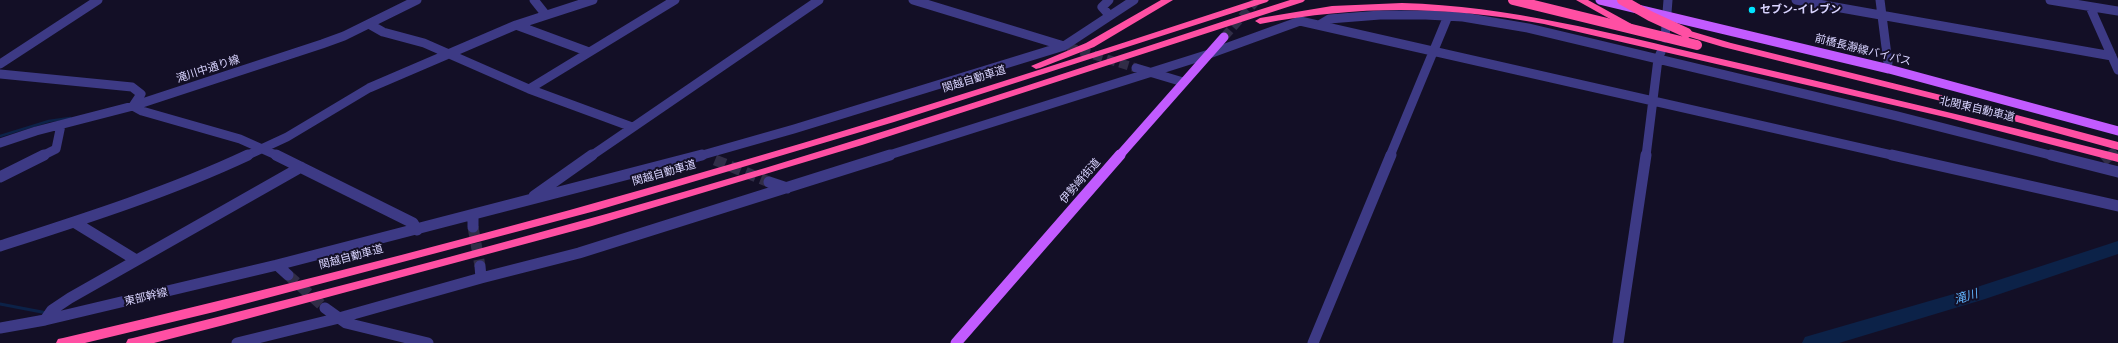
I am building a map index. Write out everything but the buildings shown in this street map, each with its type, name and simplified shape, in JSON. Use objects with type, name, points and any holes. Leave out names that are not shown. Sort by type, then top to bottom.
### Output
[{"type":"highway","points":[[850,132],[1063,56],[1112,34],[1168,0]]},
{"type":"highway","name":"関越自動車道","points":[[63,343],[294,287],[665,188],[1063,66],[1264,0]]},
{"type":"highway","points":[[133,343],[473,255],[670,200],[1071,76],[1300,0]]},
{"type":"highway","points":[[1513,0],[1949,106],[2118,150]]},
{"type":"highway","points":[[1582,0],[1596,3],[1629,25],[1695,50],[1830,87]]},
{"type":"highway","points":[[1623,0],[1654,18],[1687,32],[1742,49],[1949,100],[2118,146]]},
{"type":"highway","points":[[1071,76],[1123,65],[1232,29],[1287,14],[1348,5],[1412,4],[1456,7],[1521,16],[1830,87]]},
{"type":"highway","name":"北関東自動車道","points":[[1830,87],[2118,158]]},
{"type":"main road","name":"前橋長瀞線バイパス","points":[[1623,0],[1667,8],[1888,63],[2118,124]]},
{"type":"main road","name":"前橋長瀞線バイパス","points":[[1596,3],[1667,8],[2118,131]]},
{"type":"main road","name":"伊勢崎街道","points":[[956,343],[1224,37]]},
{"type":"street","points":[[0,64],[98,0]]},
{"type":"street","name":"滝川中通り線","points":[[0,143],[133,106],[322,44],[369,24],[394,10],[417,0]]},
{"type":"street","points":[[534,0],[546,15]]},
{"type":"street","points":[[0,246],[74,222],[218,169],[264,149],[369,88],[516,25],[593,0]]},
{"type":"street","points":[[530,89],[675,0]]},
{"type":"street","points":[[530,200],[632,127],[819,0]]},
{"type":"street","points":[[913,0],[1066,46]]},
{"type":"street","points":[[1109,0],[1102,7],[1110,16]]},
{"type":"street","points":[[1796,0],[1881,16],[2008,36],[2112,56]]},
{"type":"street","points":[[1880,0],[1888,63]]},
{"type":"street","points":[[2050,0],[2118,11]]},
{"type":"street","name":"東部幹線","points":[[0,328],[48,315],[277,265],[417,230],[794,130],[1066,46],[1132,1]]},
{"type":"street","points":[[2090,7],[2118,70]]},
{"type":"street","points":[[1665,38],[1667,8]]},
{"type":"street","points":[[1319,25],[1329,19],[1380,15],[1448,16],[1528,28],[1659,55],[2100,163],[2118,172]]},
{"type":"street","points":[[1313,343],[1448,16]]},
{"type":"street","points":[[237,343],[339,318],[480,278],[578,253],[1209,54],[1300,21],[2118,206]]},
{"type":"street","points":[[369,24],[383,32],[424,43],[446,54],[530,89],[632,127]]},
{"type":"street","points":[[516,25],[589,52]]},
{"type":"street","points":[[1618,343],[1654,101],[1659,55]]},
{"type":"street","points":[[1136,68],[1183,82]]},
{"type":"street","points":[[0,74],[132,87],[142,94],[133,106],[142,111],[240,139],[264,149],[413,223],[417,230]]},
{"type":"street","points":[[0,177],[56,149],[61,125]]},
{"type":"street","points":[[702,155],[715,160]]},
{"type":"street","points":[[48,315],[136,260],[300,167]]},
{"type":"street","points":[[769,182],[787,188]]},
{"type":"street","points":[[473,215],[473,227]]},
{"type":"street","points":[[74,222],[136,260]]},
{"type":"street","points":[[277,265],[288,275]]},
{"type":"street","points":[[480,266],[480,278]]},
{"type":"street","points":[[325,308],[346,323],[361,328],[428,343]]},
{"type":"waterway","points":[[0,136],[49,121],[70,118]]},
{"type":"waterway","name":"滝川","points":[[1813,343],[1978,294],[2118,247]]},
{"type":"waterway","points":[[0,304],[47,313]]},
{"type":"tunnel","points":[[1224,37],[1257,0]]},
{"type":"tunnel","points":[[1068,47],[1136,68]]},
{"type":"tunnel","points":[[2109,156],[2118,148]]},
{"type":"tunnel","points":[[2103,161],[2110,155]]},
{"type":"tunnel","points":[[715,160],[769,182]]},
{"type":"tunnel","points":[[473,227],[480,266]]},
{"type":"tunnel","points":[[288,275],[325,308]]},
{"type":"place","name":"セブン-イレブン","points":[[1752,10]]}]
